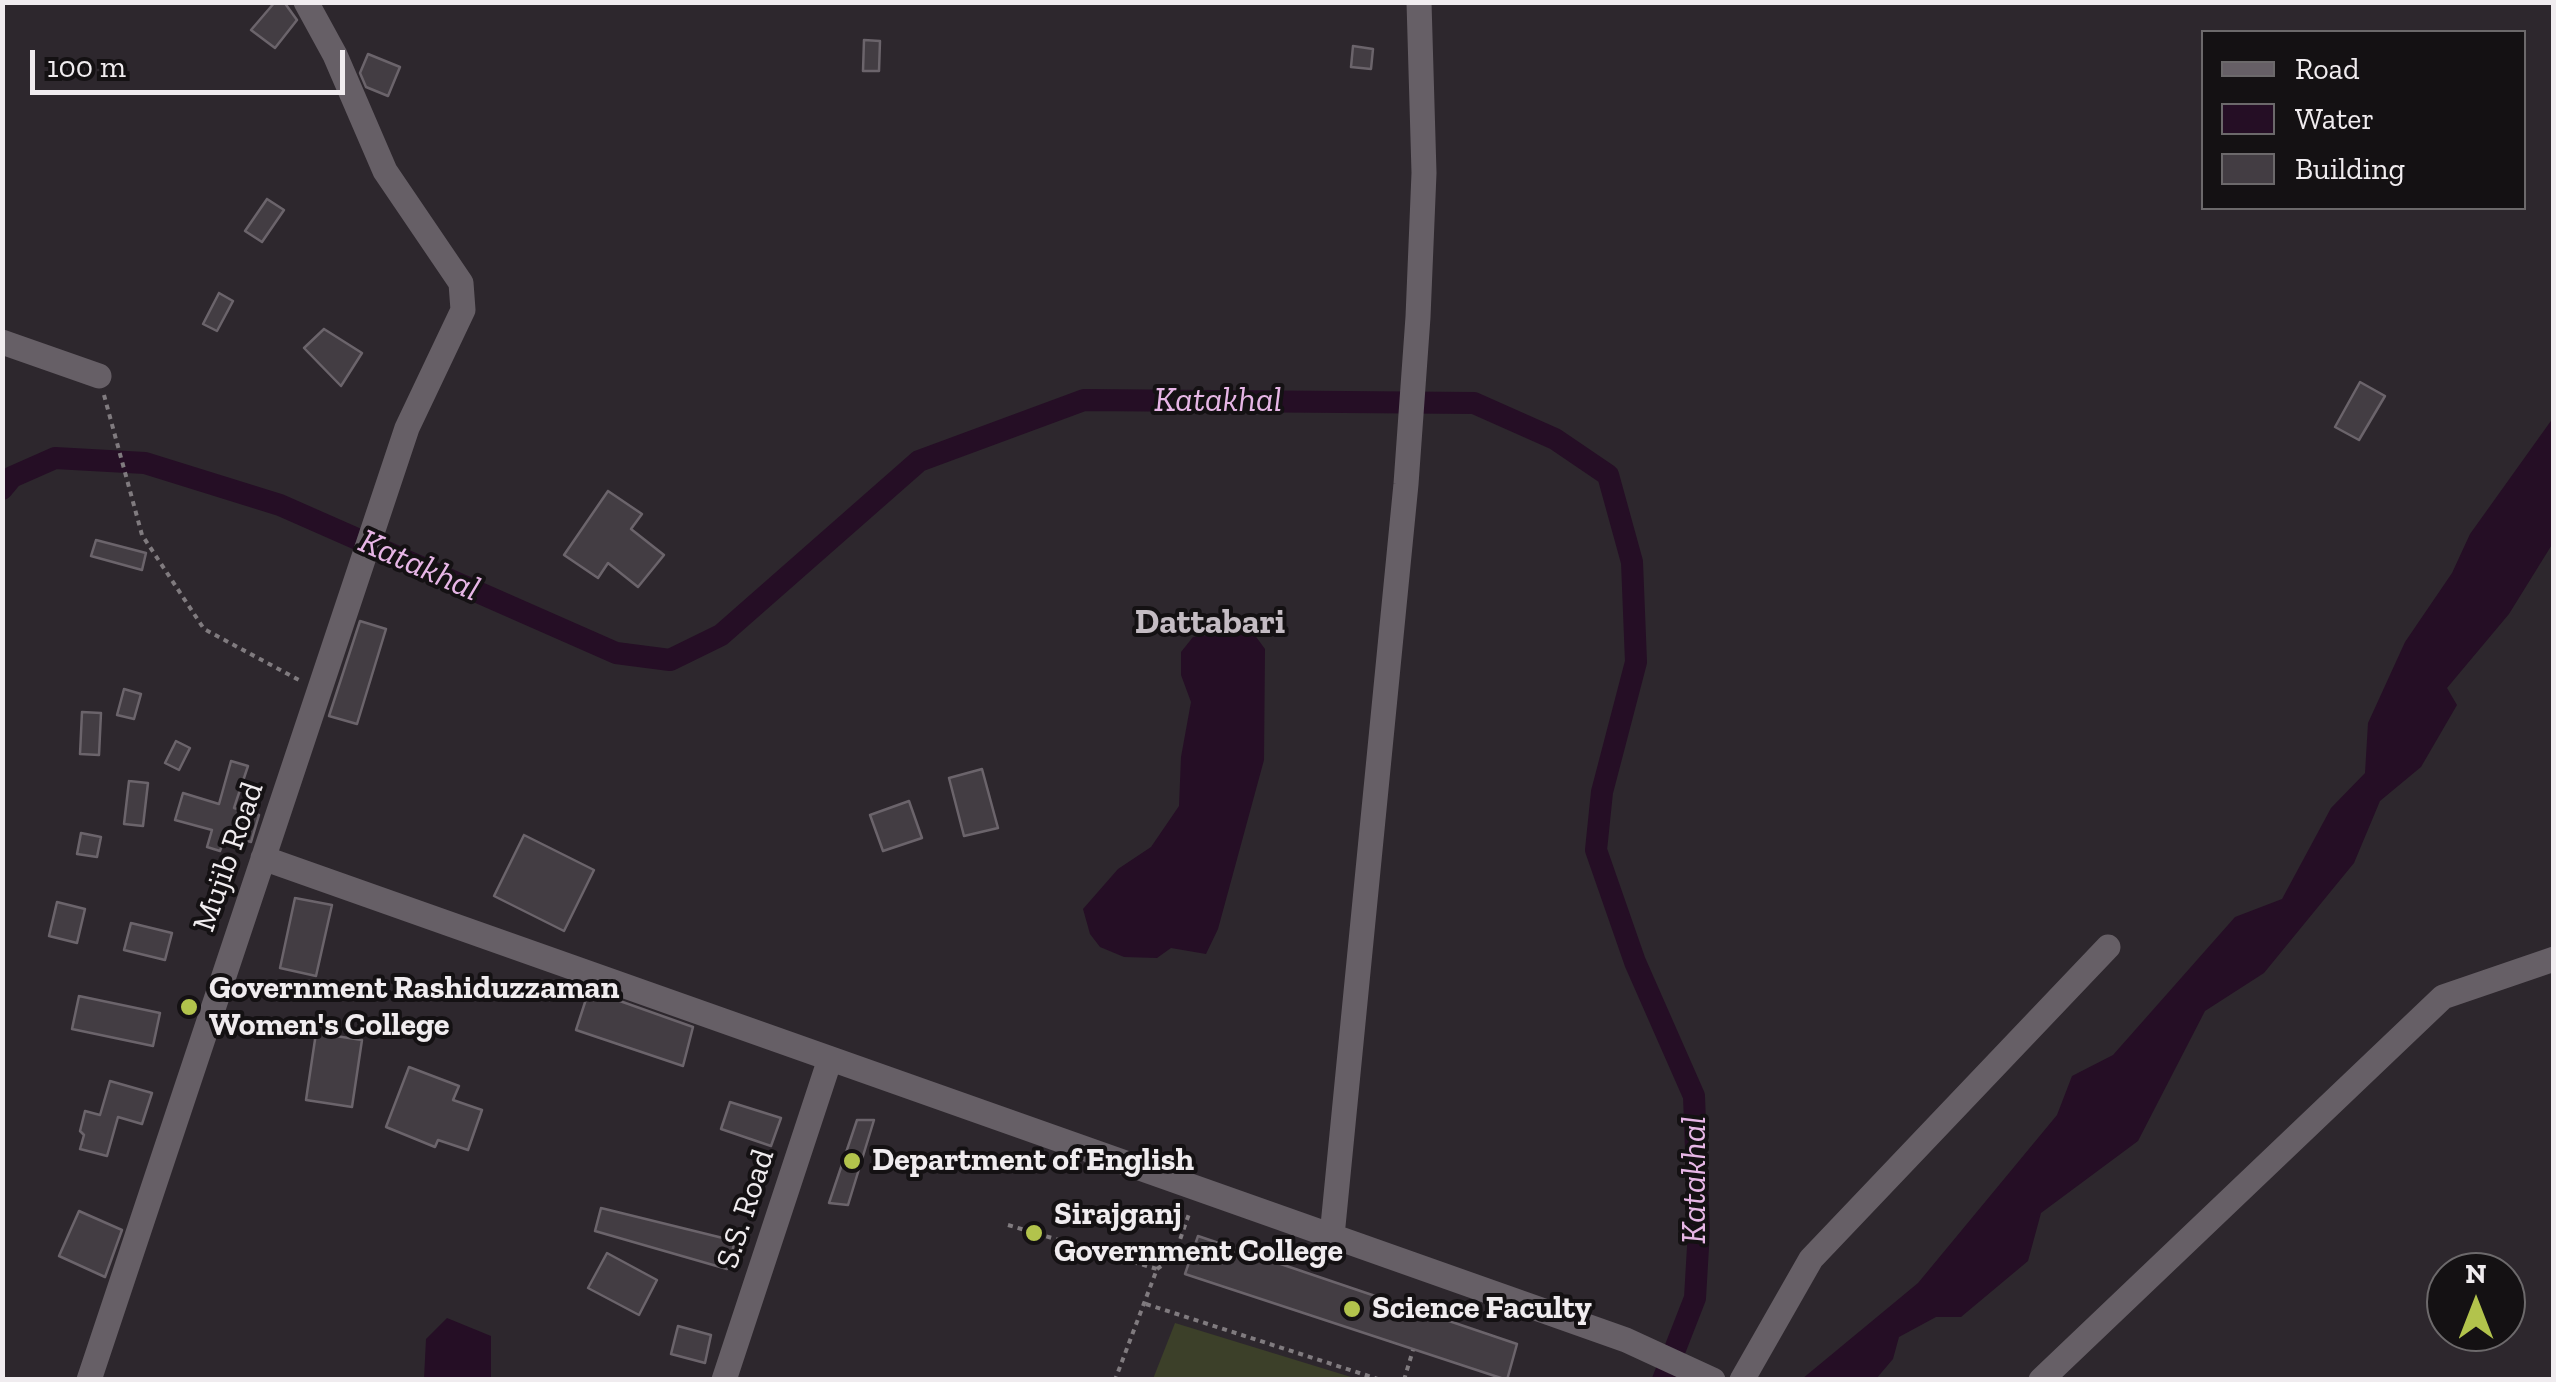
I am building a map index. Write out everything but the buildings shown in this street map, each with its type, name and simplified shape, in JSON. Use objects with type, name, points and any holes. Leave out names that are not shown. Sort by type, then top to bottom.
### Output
[{"type":"street","name":"Mujib Road","points":[[89,1380],[407,428],[462,310],[461,283],[385,171],[335,55],[306,2]]},
{"type":"street","points":[[1332,1236],[1406,484],[1418,317],[1424,173],[1419,2]]},
{"type":"street","points":[[2,342],[99,376]]},
{"type":"street","points":[[263,858],[1626,1340],[1713,1380]]},
{"type":"street","points":[[1742,1380],[1811,1259],[2108,947]]},
{"type":"street","points":[[2041,1380],[2443,997],[2554,959]]},
{"type":"street","name":"S.S. Road","points":[[724,1380],[830,1058]]},
{"type":"path","points":[[99,376],[142,535],[204,629],[319,691]]},
{"type":"path","points":[[1115,1380],[1157,1269],[1174,1258],[1198,1189]]},
{"type":"path","points":[[1008,1225],[1157,1269]]},
{"type":"path","points":[[1146,1304],[1381,1380]]},
{"type":"path","points":[[1404,1380],[1412,1350]]},
{"type":"green space","points":[[1175,1323],[1351,1377],[1351,1378],[1153,1379]]},
{"type":"water","points":[[2553,418],[2553,543],[2509,614],[2447,688],[2457,705],[2421,767],[2380,801],[2354,863],[2264,973],[2205,1011],[2138,1141],[2041,1213],[2028,1261],[1961,1317],[1936,1317],[1899,1337],[1893,1359],[1876,1379],[1802,1379],[1918,1283],[2057,1115],[2072,1076],[2113,1055],[2235,917],[2282,899],[2331,808],[2365,773],[2368,723],[2405,642],[2452,573],[2470,534]]},
{"type":"water","points":[[1251,630],[1265,649],[1264,760],[1218,929],[1206,954],[1171,948],[1157,958],[1124,957],[1100,947],[1090,934],[1083,909],[1118,869],[1151,847],[1179,806],[1181,757],[1191,702],[1181,675],[1181,652],[1193,637]]},
{"type":"water","points":[[447,1318],[491,1336],[491,1379],[424,1379],[426,1339]]},
{"type":"waterway","name":"Katakhal","points":[[2,489],[12,477],[55,458],[145,463],[280,505],[616,653],[670,660],[721,635],[919,461],[1084,400],[1474,403],[1555,439],[1608,475],[1632,562],[1636,662],[1602,792],[1596,850],[1635,962],[1694,1096],[1699,1230],[1695,1298],[1663,1380]]},
{"type":"place","name":"Government Rashiduzzaman Women's College","points":[[189,1007]]},
{"type":"place","name":"Department of English","points":[[852,1161]]},
{"type":"place","name":"Sirajganj Government College","points":[[1034,1233]]},
{"type":"place","name":"Science Faculty","points":[[1352,1309]]},
{"type":"district","name":"Dattabari","points":[[1210,623]]}]
